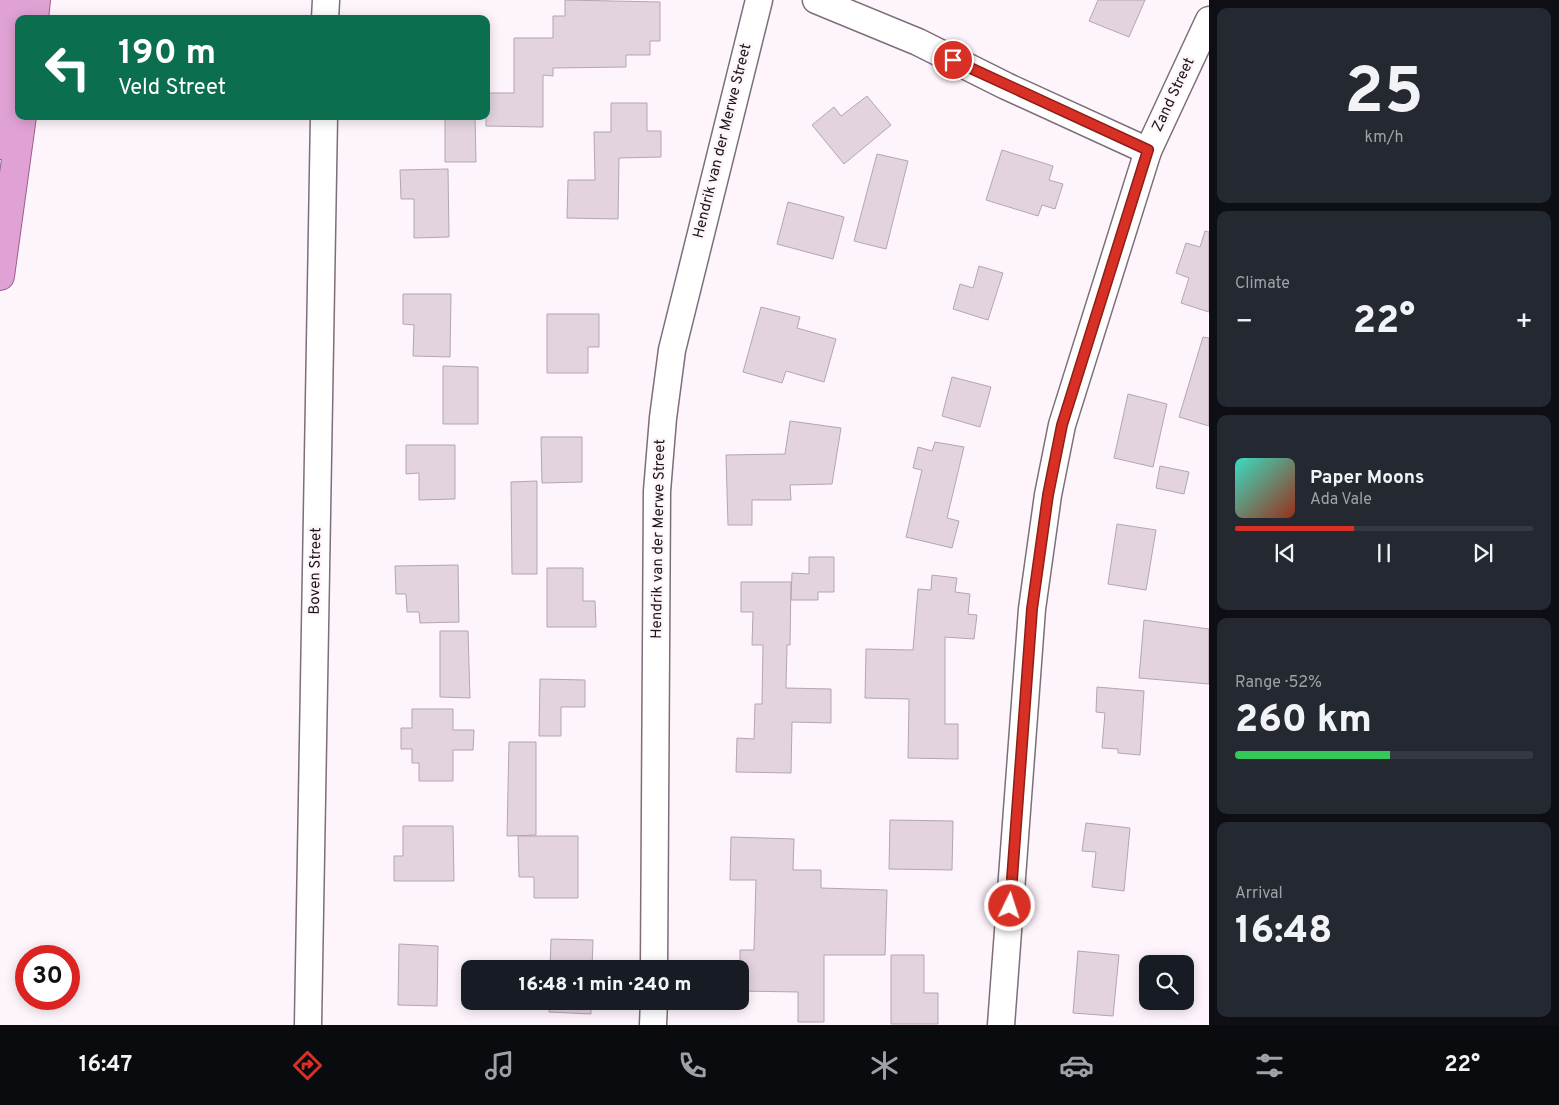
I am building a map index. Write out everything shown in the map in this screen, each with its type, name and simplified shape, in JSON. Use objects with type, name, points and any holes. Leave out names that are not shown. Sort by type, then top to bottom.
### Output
[{"type":"highway","points":[[0,146],[13,0]]},
{"type":"highway","points":[[34,15],[36,0]]},
{"type":"highway","points":[[0,276],[21,120]]},
{"type":"street","points":[[325,15],[326,0]]},
{"type":"street","name":"Hendrik van der Merwe Street","points":[[654,960],[657,492],[663,418],[672,350],[759,0]]},
{"type":"street","points":[[816,0],[918,42],[1023,94],[1148,150]]},
{"type":"street","name":"Zand Street","points":[[1001,1025],[1032,609],[1048,495],[1062,425],[1148,150],[1209,20]]},
{"type":"street","name":"Boven Street","points":[[308,1025],[324,120]]},
{"type":"street","points":[[653,1025],[654,1010]]},
{"type":"building","points":[[565,0],[660,2],[660,41],[650,41],[650,55],[626,55],[626,67],[553,68],[553,76],[543,75],[543,127],[486,126],[486,120],[490,120],[490,93],[514,93],[514,38],[553,38],[553,16],[565,16]]},
{"type":"building","points":[[1098,0],[1145,0],[1129,37],[1089,21]]},
{"type":"building","points":[[867,96],[891,125],[844,164],[812,125],[834,107],[841,116]]},
{"type":"building","points":[[611,103],[647,103],[647,131],[661,131],[661,157],[619,158],[618,219],[567,218],[568,180],[595,180],[594,132],[611,132]]},
{"type":"building","points":[[445,120],[475,120],[476,162],[445,162]]},
{"type":"building","points":[[1002,150],[1053,166],[1049,180],[1063,184],[1055,209],[1042,205],[1038,216],[986,200]]},
{"type":"building","points":[[877,154],[908,161],[886,249],[854,241]]},
{"type":"building","points":[[448,169],[449,237],[414,238],[414,199],[401,199],[400,170]]},
{"type":"building","points":[[788,202],[844,217],[833,259],[777,244]]},
{"type":"building","points":[[1205,231],[1209,232],[1209,312],[1181,303],[1189,278],[1176,273],[1186,243],[1200,247]]},
{"type":"building","points":[[979,266],[1003,273],[988,320],[953,309],[960,284],[973,288]]},
{"type":"building","points":[[403,294],[451,294],[450,357],[413,356],[414,325],[403,324]]},
{"type":"building","points":[[761,307],[800,317],[797,328],[836,339],[824,382],[786,371],[782,383],[743,372]]},
{"type":"building","points":[[547,314],[599,314],[599,347],[588,347],[588,373],[547,373]]},
{"type":"building","points":[[1203,337],[1209,338],[1209,426],[1179,417]]},
{"type":"building","points":[[443,366],[478,367],[478,424],[443,424]]},
{"type":"building","points":[[952,377],[991,387],[980,427],[942,416]]},
{"type":"building","points":[[1128,394],[1167,404],[1153,467],[1114,458]]},
{"type":"building","points":[[790,421],[841,428],[832,484],[790,485],[791,500],[752,500],[752,525],[728,525],[726,455],[785,454]]},
{"type":"building","points":[[541,437],[582,437],[582,482],[542,483]]},
{"type":"building","points":[[935,442],[964,447],[947,518],[959,521],[952,548],[906,537],[922,470],[913,468],[918,447],[932,451]]},
{"type":"building","points":[[406,445],[455,445],[455,499],[419,500],[419,473],[406,474]]},
{"type":"building","points":[[1160,466],[1189,472],[1184,494],[1156,488]]},
{"type":"building","points":[[537,481],[537,574],[512,574],[511,482]]},
{"type":"building","points":[[1117,524],[1156,530],[1146,590],[1108,584]]},
{"type":"building","points":[[809,557],[834,557],[834,592],[818,592],[818,600],[791,600],[792,573],[809,574]]},
{"type":"building","points":[[458,565],[459,622],[420,623],[419,612],[407,612],[406,594],[396,594],[395,566]]},
{"type":"building","points":[[547,568],[583,568],[583,601],[595,601],[596,627],[547,627]]},
{"type":"building","points":[[932,575],[957,578],[955,592],[970,594],[968,614],[977,615],[974,639],[945,637],[945,724],[958,724],[958,759],[908,758],[909,699],[865,698],[866,649],[913,650],[918,589],[931,590]]},
{"type":"building","points":[[741,582],[791,582],[790,645],[787,645],[786,688],[831,689],[831,723],[792,722],[791,773],[736,772],[737,738],[754,739],[755,704],[762,704],[763,645],[752,645],[753,612],[741,612]]},
{"type":"building","points":[[1144,620],[1209,629],[1209,684],[1139,678]]},
{"type":"building","points":[[440,631],[468,631],[470,698],[440,697]]},
{"type":"building","points":[[540,679],[585,680],[585,707],[561,707],[561,736],[539,736]]},
{"type":"building","points":[[1097,687],[1144,691],[1140,755],[1118,753],[1118,749],[1102,748],[1105,713],[1096,712]]},
{"type":"building","points":[[412,709],[453,709],[453,730],[474,730],[473,750],[453,750],[453,781],[419,781],[419,763],[412,763],[412,749],[401,749],[401,728],[412,728]]},
{"type":"building","points":[[509,742],[536,742],[536,835],[507,836]]},
{"type":"building","points":[[890,820],[953,821],[952,870],[889,869]]},
{"type":"building","points":[[1086,823],[1130,828],[1124,891],[1092,887],[1096,852],[1082,851]]},
{"type":"building","points":[[403,826],[453,826],[454,881],[394,881],[394,856],[403,856]]},
{"type":"building","points":[[518,836],[578,836],[578,898],[534,898],[534,877],[519,877]]},
{"type":"building","points":[[731,837],[794,839],[793,870],[821,870],[821,888],[887,890],[885,955],[824,955],[824,1022],[798,1022],[798,992],[749,991],[749,960],[740,960],[740,950],[754,950],[756,880],[730,880]]},
{"type":"building","points":[[551,939],[593,940],[592,960],[550,960]]},
{"type":"building","points":[[399,944],[438,946],[437,1006],[398,1005]]},
{"type":"building","points":[[1078,951],[1119,955],[1113,1016],[1073,1013]]},
{"type":"building","points":[[891,955],[924,955],[924,993],[938,993],[938,1024],[891,1024]]},
{"type":"building","points":[[549,1010],[591,1010],[591,1014],[549,1012]]},
{"type":"route","points":[[953,60],[1023,94],[1148,150],[1062,425],[1048,495],[1032,609],[1010,906]]}]
